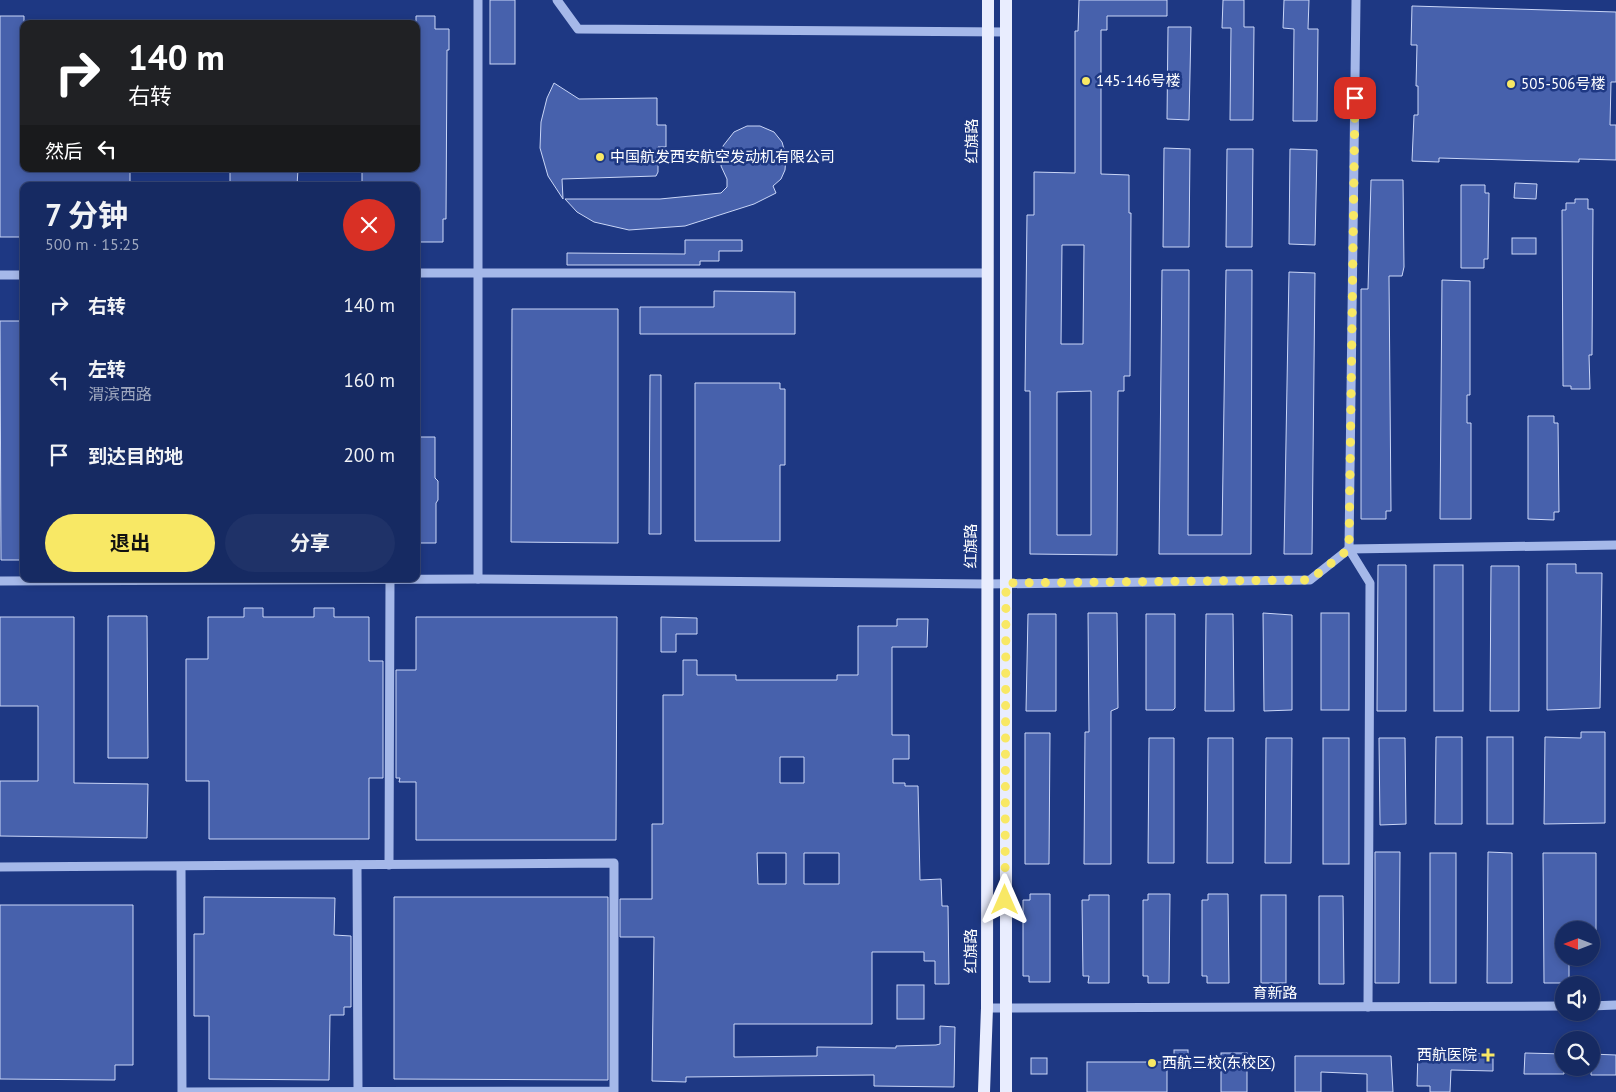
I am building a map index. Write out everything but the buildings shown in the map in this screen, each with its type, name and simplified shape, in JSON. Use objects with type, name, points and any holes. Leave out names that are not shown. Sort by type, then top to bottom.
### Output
[{"type":"main road","name":"红旗路","points":[[984,1092],[987,1008],[988,0]]},
{"type":"main road","points":[[1006,0],[1006,1092]]},
{"type":"street","points":[[478,0],[478,579]]},
{"type":"street","points":[[557,0],[578,29],[1006,32]]},
{"type":"street","points":[[1356,0],[1349,549],[1370,583],[1368,1006]]},
{"type":"street","points":[[420,273],[988,273]]},
{"type":"street","points":[[0,275],[20,275]]},
{"type":"street","points":[[420,579],[987,584],[1310,580],[1349,549],[1616,545]]},
{"type":"street","points":[[0,581],[20,581]]},
{"type":"street","points":[[389,865],[390,582]]},
{"type":"street","points":[[0,867],[357,865],[614,864],[614,1091],[182,1092],[181,866]]},
{"type":"street","points":[[357,865],[358,1091]]},
{"type":"street","name":"育新路","points":[[987,1008],[1555,1006]]},
{"type":"street","points":[[1600,1006],[1616,1006]]},
{"type":"place","name":"145-146号楼","points":[[1086,81]]},
{"type":"place","name":"505-506号楼","points":[[1511,84]]},
{"type":"place","name":"中国航发西安航空发动机有限公司","points":[[600,157]]},
{"type":"place","name":"西航医院","points":[[1488,1055]]},
{"type":"place","name":"西航三校(东校区)","points":[[1152,1063]]},
{"type":"route","points":[[1005,900],[1006,583],[1310,580],[1349,549],[1355,98]]}]
